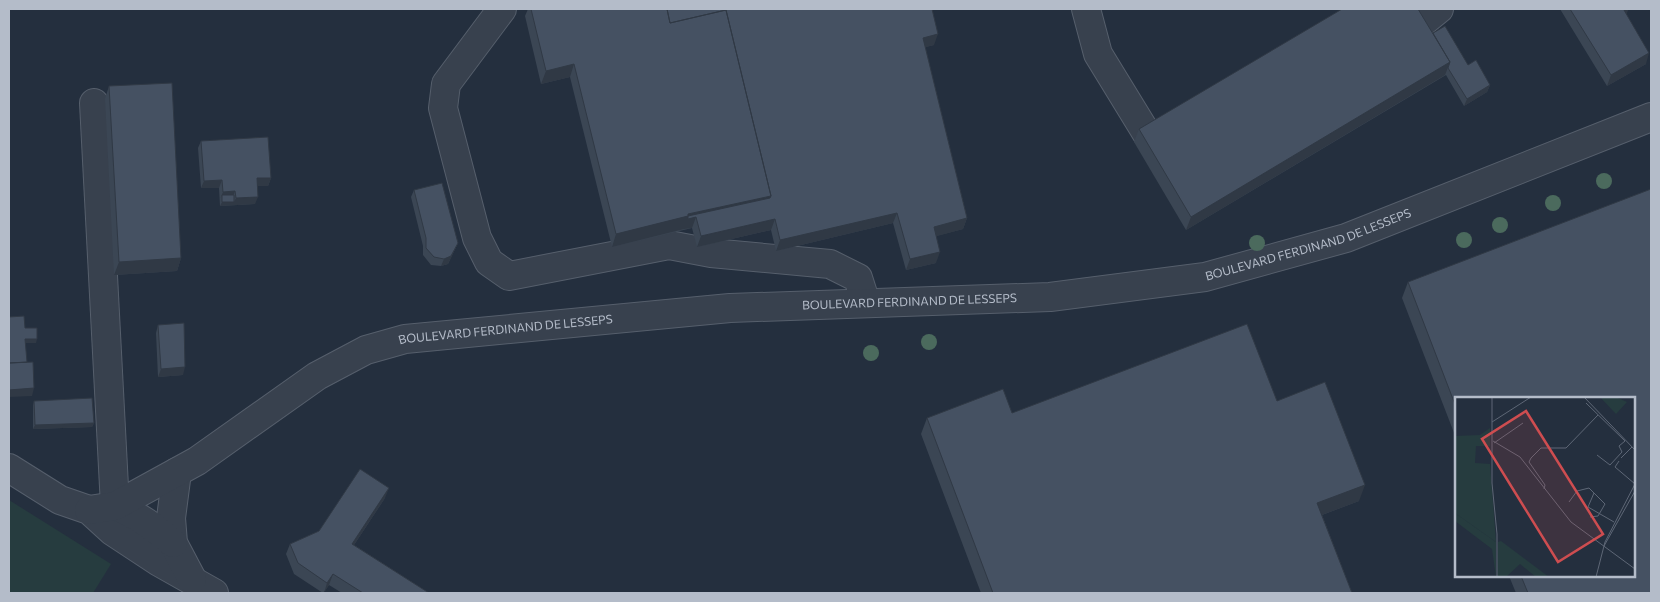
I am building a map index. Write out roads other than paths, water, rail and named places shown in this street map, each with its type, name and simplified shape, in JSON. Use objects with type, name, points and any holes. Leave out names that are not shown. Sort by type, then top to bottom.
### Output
[{"type":"street","points":[[502,9],[446,84],[443,108],[477,238],[489,262],[509,276],[669,245],[711,253],[830,264],[858,278],[866,303]]},
{"type":"street","points":[[1086,9],[1098,54],[1147,134]]},
{"type":"street","points":[[1417,27],[1439,9]]},
{"type":"street","points":[[94,103],[102,508],[112,531],[159,562],[203,586]]},
{"type":"street","name":"BOULEVARD FERDINAND DE LESSEPS","points":[[102,508],[197,461],[317,376],[366,350],[406,339],[730,308],[1050,297],[1205,278],[1346,238],[1651,117]]},
{"type":"street","points":[[9,468],[60,500],[134,514],[149,523],[173,543],[203,586]]},
{"type":"street","points":[[173,543],[171,518],[177,472]]}]
